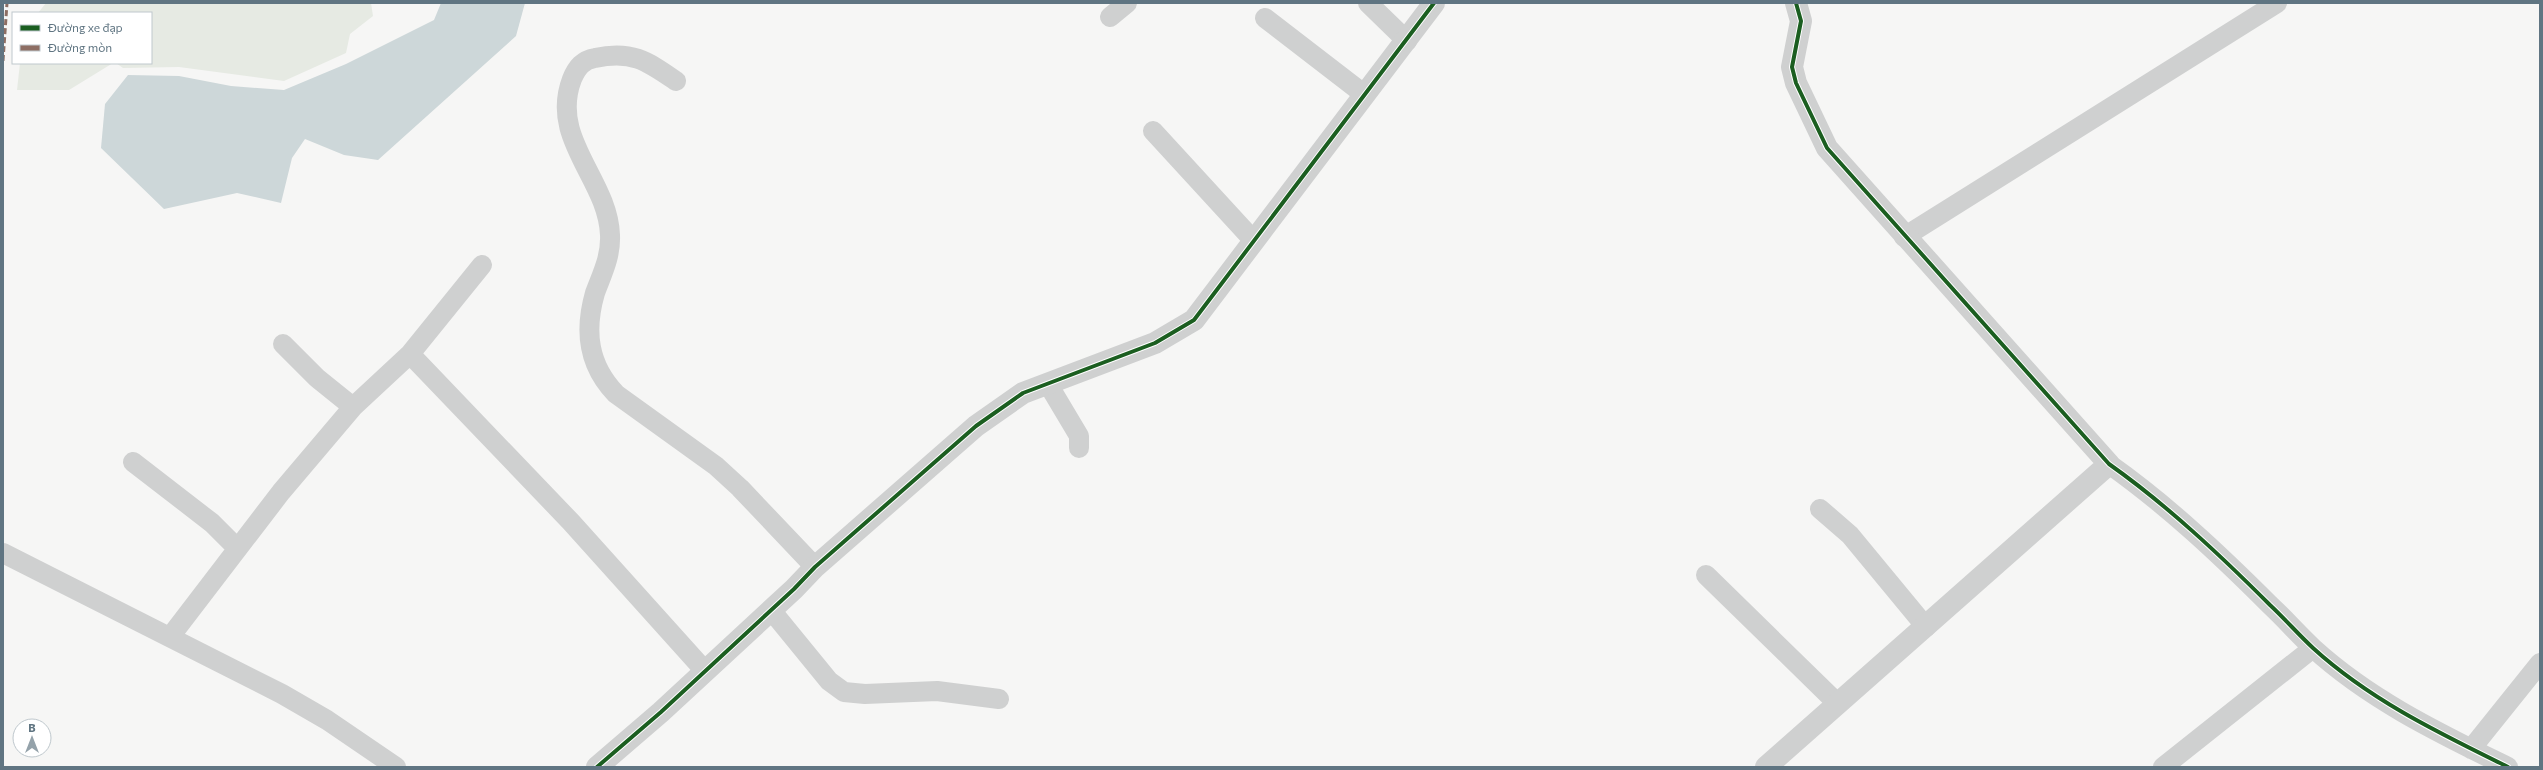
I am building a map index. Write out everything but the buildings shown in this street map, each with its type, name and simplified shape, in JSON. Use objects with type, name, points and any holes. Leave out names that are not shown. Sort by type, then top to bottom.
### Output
[{"type":"street","points":[[1110,17],[1127,3]]},
{"type":"street","points":[[1368,3],[1407,41]]},
{"type":"street","points":[[597,767],[772,610],[815,567],[976,426],[1023,393],[1155,344],[1194,320],[1407,41],[1434,3]]},
{"type":"street","points":[[1796,3],[1801,21],[1792,67],[1796,83],[1827,148],[1904,237],[2109,464],[2135,482],[2197,535],[2313,648],[2368,692],[2403,714],[2508,767]]},
{"type":"street","points":[[1904,237],[2277,3]]},
{"type":"street","points":[[1265,18],[1365,95]]},
{"type":"street","points":[[676,81],[646,60],[629,56],[612,56],[583,62],[576,70],[570,83],[567,96],[566,122],[607,214],[610,236],[606,266],[592,308],[588,332],[590,351],[594,365],[605,382],[616,394],[716,466],[740,488],[815,567]]},
{"type":"street","points":[[1153,131],[1254,241]]},
{"type":"street","points":[[170,637],[237,548],[353,407],[410,354],[482,265]]},
{"type":"street","points":[[283,344],[317,378],[353,407]]},
{"type":"street","points":[[410,354],[570,522],[705,671]]},
{"type":"street","points":[[1048,384],[1079,436],[1079,448]]},
{"type":"street","points":[[133,462],[212,523],[237,548]]},
{"type":"street","points":[[1766,767],[2109,464]]},
{"type":"street","points":[[1820,508],[1850,535],[1926,626]]},
{"type":"street","points":[[3,553],[288,698],[327,720],[396,767]]},
{"type":"street","points":[[1706,575],[1838,704]]},
{"type":"street","points":[[772,610],[829,681],[844,692],[865,694],[937,691],[999,699]]},
{"type":"street","points":[[2163,767],[2313,648]]},
{"type":"street","points":[[2471,749],[2540,663]]},
{"type":"shaded area","points":[[46,3],[371,3],[373,16],[350,34],[346,53],[284,81],[179,67],[123,68],[117,64],[152,64],[152,12],[39,12]]},
{"type":"shaded area","points":[[441,3],[525,3],[516,36],[378,160],[344,155],[305,139],[292,158],[281,203],[237,193],[164,209],[101,148],[105,104],[128,75],[179,76],[231,86],[284,90],[346,64],[434,20]]},
{"type":"shaded area","points":[[20,64],[111,64],[69,90],[17,90]]},
{"type":"marked path","points":[[3,61],[7,3]]},
{"type":"cycle path","points":[[597,767],[661,712],[794,589],[815,567],[976,426],[1023,393],[1155,343],[1194,320],[1434,3]]},
{"type":"cycle path","points":[[1796,3],[1801,21],[1792,67],[1796,83],[1827,148],[2109,464],[2172,513],[2276,610],[2313,648],[2335,667],[2382,700],[2406,714],[2508,767]]}]
